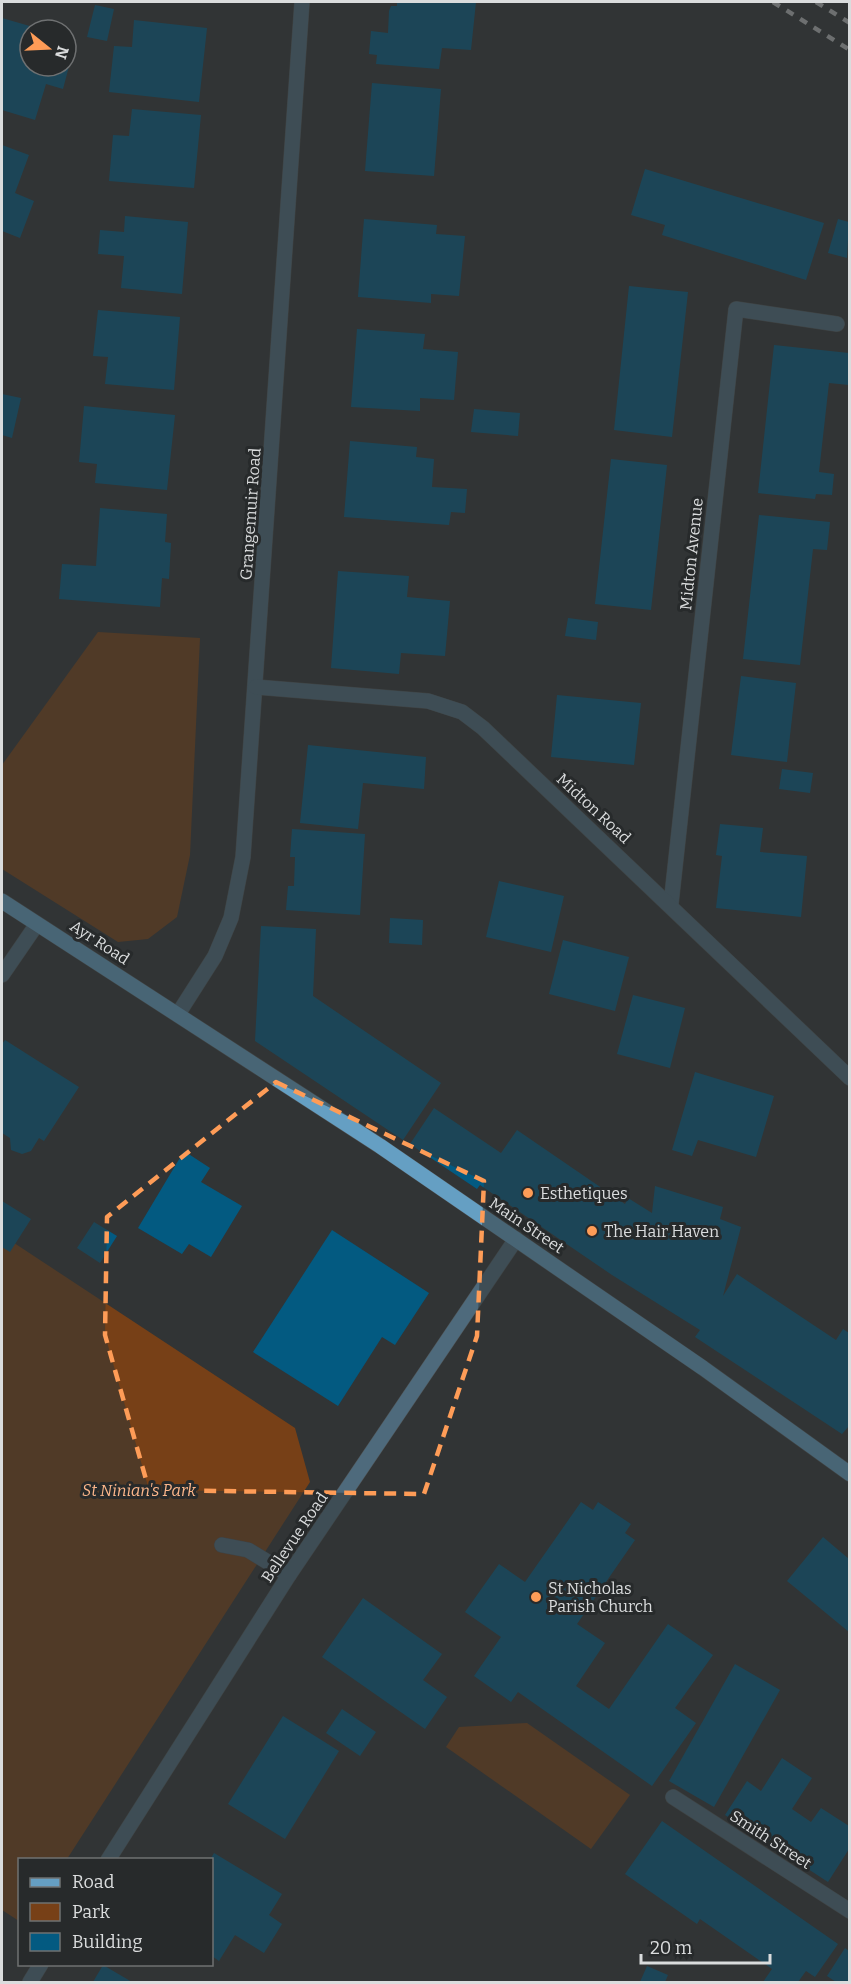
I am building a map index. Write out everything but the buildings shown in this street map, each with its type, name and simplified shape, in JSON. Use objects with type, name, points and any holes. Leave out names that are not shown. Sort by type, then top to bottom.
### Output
[{"type":"main road","name":"Ayr Road","points":[[2,901],[178,1014]]},
{"type":"main road","name":"Main Street","points":[[178,1014],[516,1239],[703,1368],[849,1474]]},
{"type":"street","name":"Grangemuir Road","points":[[178,1014],[216,956],[231,918],[243,858],[302,2]]},
{"type":"street","name":"Midton Avenue","points":[[670,904],[736,309],[837,324]]},
{"type":"street","name":"Midton Road","points":[[256,687],[418,699],[462,712],[483,728],[670,904],[849,1078]]},
{"type":"street","points":[[2,975],[37,924]]},
{"type":"street","name":"Bellevue Road","points":[[109,1858],[289,1575],[516,1239]]},
{"type":"street","points":[[222,1545],[248,1550],[289,1575]]},
{"type":"street","name":"Smith Street","points":[[673,1797],[849,1911]]},
{"type":"street","points":[[30,1983],[40,1966]]},
{"type":"highlighted area","points":[[276,1082],[484,1181],[477,1336],[424,1494],[149,1490],[105,1335],[107,1217]]},
{"type":"green space","points":[[98,632],[200,638],[190,855],[177,917],[148,939],[118,942],[2,869],[2,765]]},
{"type":"green space","name":"St Ninian's Park","points":[[2,1235],[295,1428],[310,1482],[68,1858],[18,1858],[18,1920],[2,1910]]},
{"type":"green space","points":[[527,1723],[630,1795],[591,1849],[446,1747],[459,1727]]},
{"type":"railway","points":[[773,2],[850,50]]},
{"type":"railway","points":[[816,2],[850,23]]},
{"type":"place","name":"Esthetiques","points":[[528,1193]]},
{"type":"place","name":"The Hair Haven","points":[[592,1231]]},
{"type":"place","name":"St Nicholas Parish Church","points":[[536,1597]]}]
